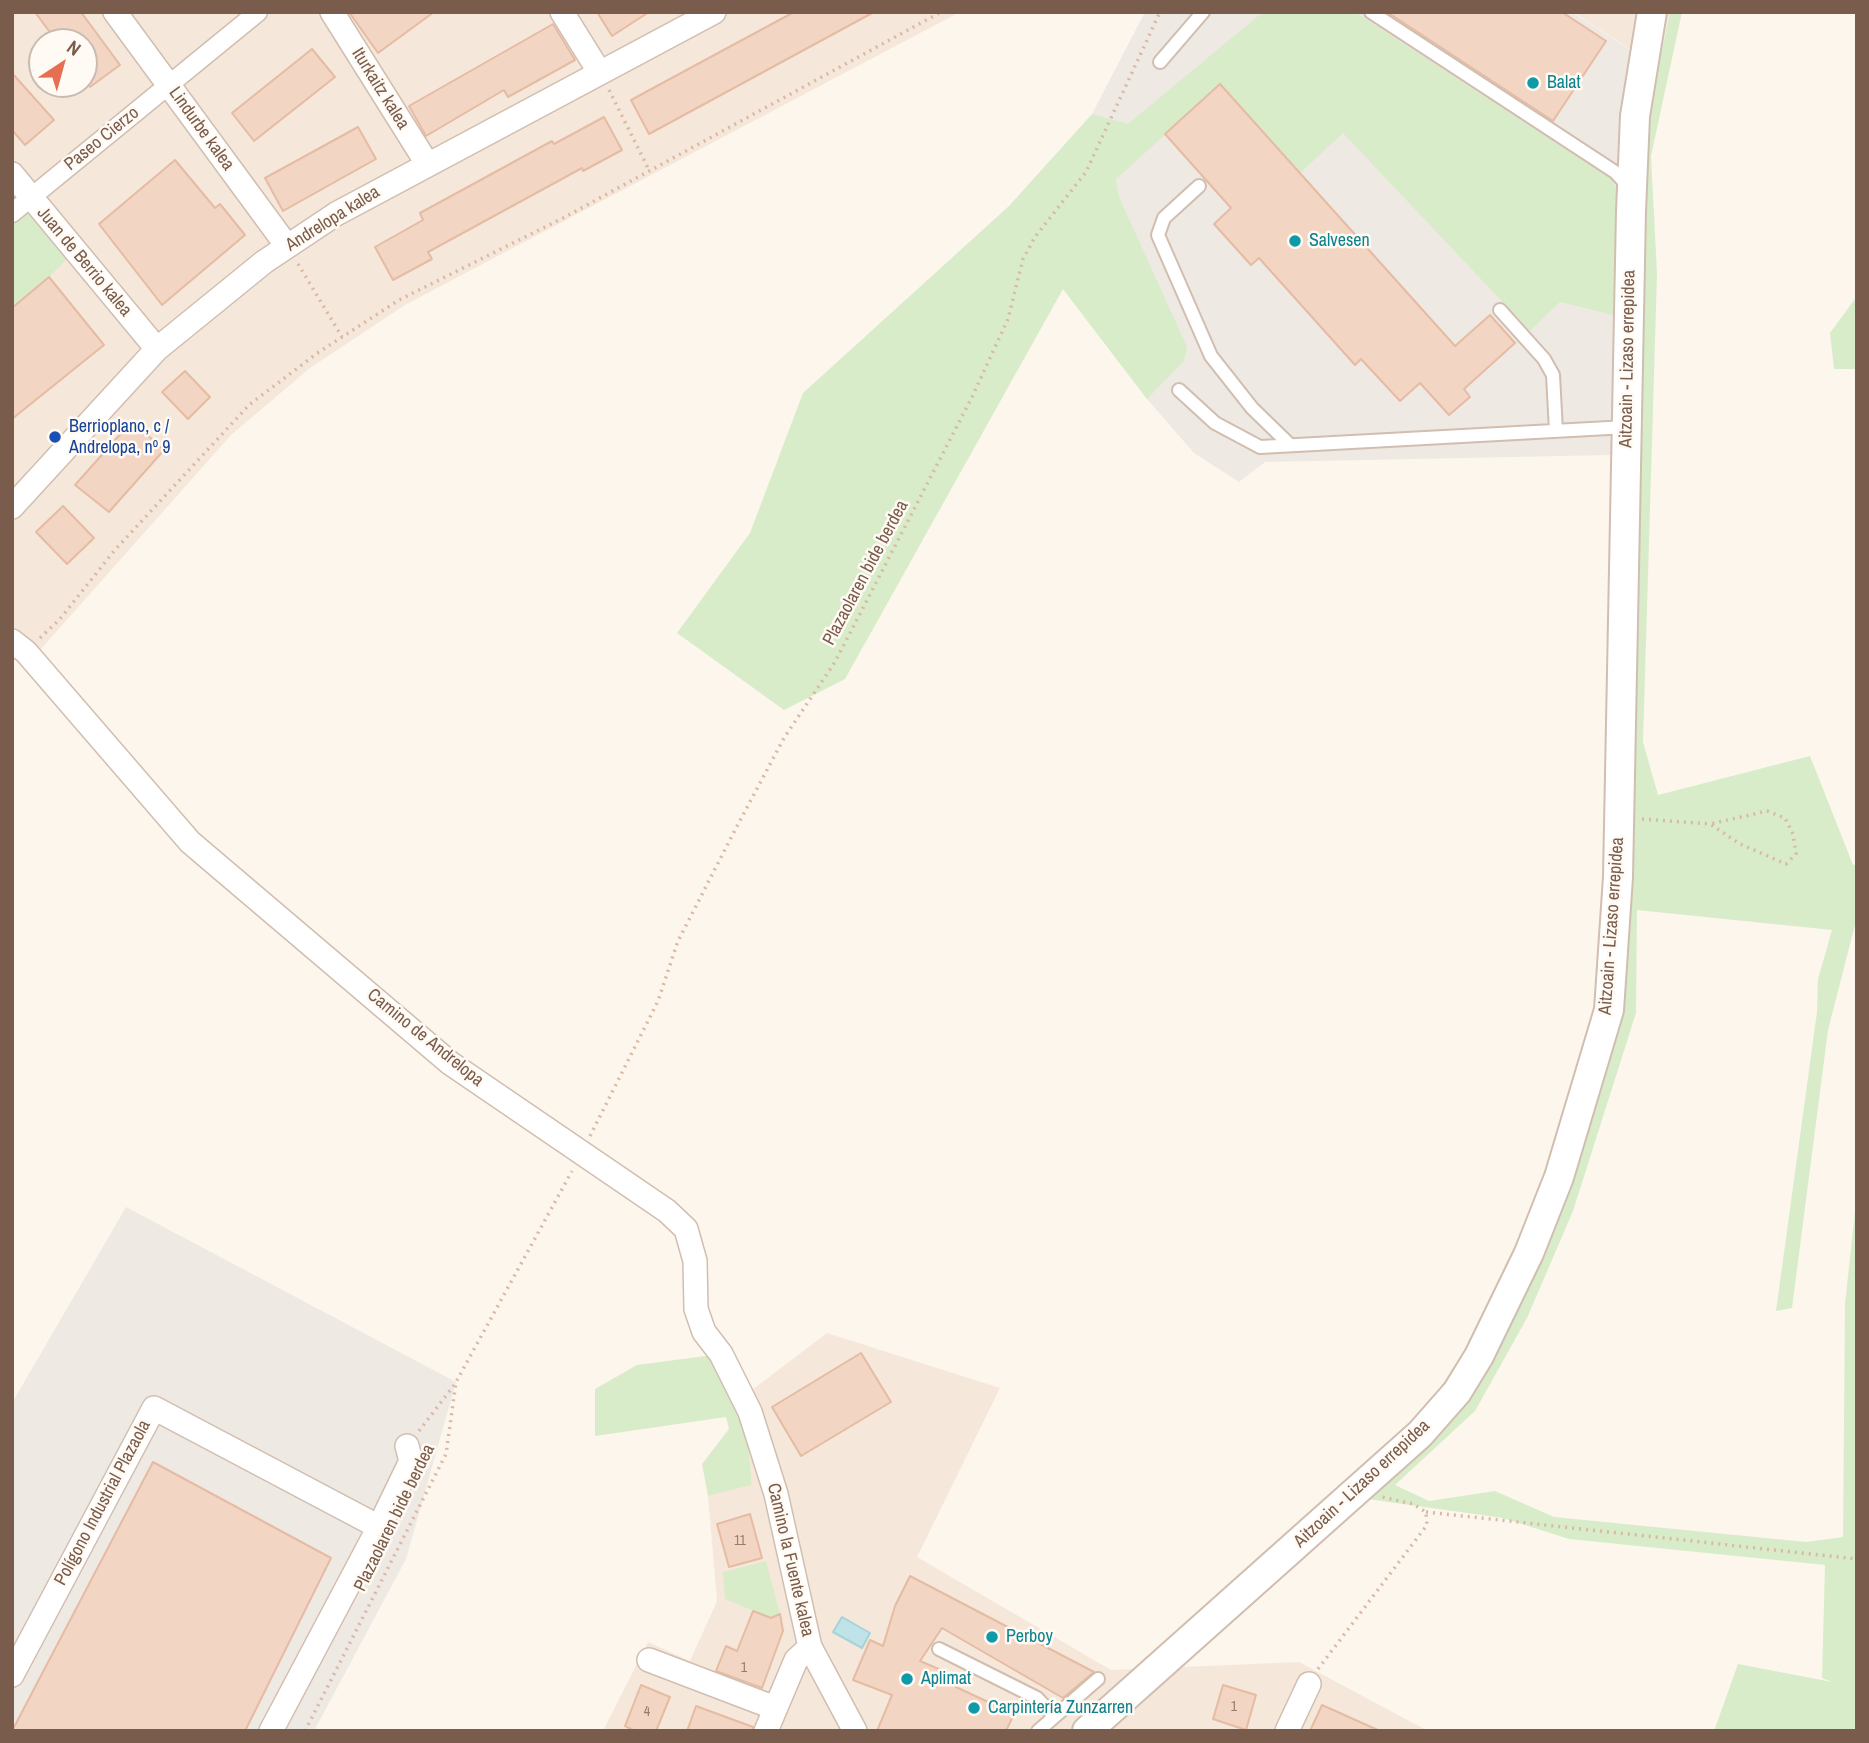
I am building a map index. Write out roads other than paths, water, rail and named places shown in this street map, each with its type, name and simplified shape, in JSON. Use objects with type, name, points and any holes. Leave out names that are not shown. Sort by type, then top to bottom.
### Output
[{"type":"street","name":"Lindurbe kalea","points":[[115,12],[288,246]]},
{"type":"street","name":"Paseo Cierzo","points":[[12,213],[258,12]]},
{"type":"street","name":"Iturkaitz kalea","points":[[332,12],[428,165]]},
{"type":"street","points":[[562,12],[600,73]]},
{"type":"street","name":"Andrelopa kalea","points":[[12,507],[156,349],[228,289],[288,246],[335,214],[714,12]]},
{"type":"street","name":"Aitzoain - Lizaso errepidea","points":[[1087,1731],[1420,1434],[1457,1392],[1502,1311],[1559,1177],[1609,1010],[1619,824],[1635,116],[1652,12]]},
{"type":"street","name":"Juan de Berrio kalea","points":[[12,174],[156,349]]},
{"type":"street","name":"Camino de Andrelopa","points":[[19,646],[190,842],[450,1063],[667,1211],[685,1229],[695,1261],[695,1309],[704,1332],[721,1354],[744,1396],[766,1462]]},
{"type":"street","name":"Polígono Industrial Plazaola","points":[[12,1675],[154,1408],[379,1527]]},
{"type":"street","points":[[271,1731],[411,1461],[407,1446]]},
{"type":"street","name":"Camino la Fuente kalea","points":[[766,1462],[810,1647],[855,1731]]},
{"type":"street","points":[[766,1731],[796,1660],[810,1647]]},
{"type":"street","points":[[649,1660],[775,1708]]},
{"type":"street","points":[[1287,1731],[1309,1684]]},
{"type":"lane","points":[[1160,62],[1203,12]]},
{"type":"lane","points":[[1371,12],[1615,172],[1632,191]]},
{"type":"lane","points":[[1199,186],[1164,218],[1158,235],[1212,356],[1252,408],[1290,445]]},
{"type":"lane","points":[[1500,310],[1544,359],[1553,375],[1556,431]]},
{"type":"lane","points":[[1179,390],[1215,423],[1260,447],[1627,427]]},
{"type":"lane","points":[[939,1649],[1037,1698],[1054,1716]]},
{"type":"lane","points":[[1038,1731],[1098,1679]]},
{"type":"water","points":[[842,1617],[870,1633],[862,1648],[833,1632]]},
{"type":"place","name":"Balat","points":[[1533,83]]},
{"type":"place","name":"Salvesen","points":[[1295,241]]},
{"type":"place","name":"Berrioplano, c / Andrelopa, nº 9","points":[[55,437]]},
{"type":"place","name":"Perboy","points":[[992,1637]]},
{"type":"place","name":"Aplimat","points":[[907,1679]]},
{"type":"place","name":"Carpintería Zunzarren","points":[[974,1708]]}]
